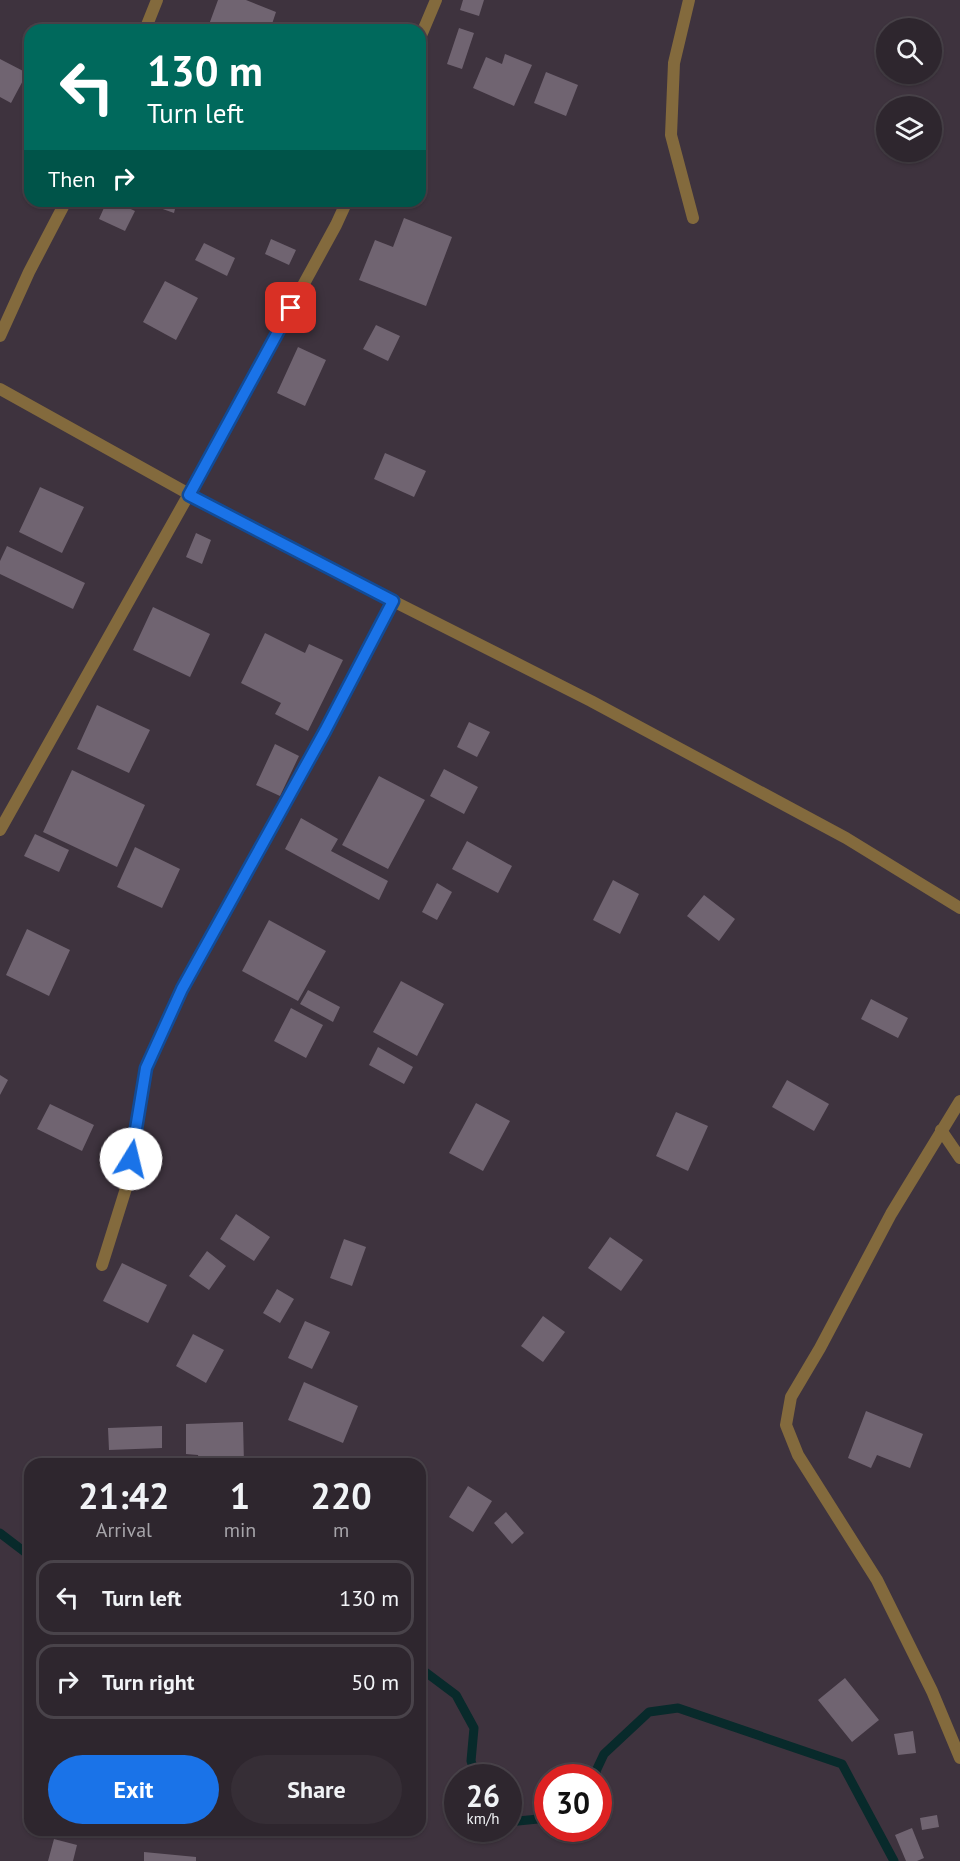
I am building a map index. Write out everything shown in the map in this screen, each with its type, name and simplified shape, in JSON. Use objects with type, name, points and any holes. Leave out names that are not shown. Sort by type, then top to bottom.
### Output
[{"type":"street","points":[[147,24],[157,0]]},
{"type":"street","points":[[426,24],[436,0]]},
{"type":"street","points":[[689,0],[674,63],[671,135],[693,218]]},
{"type":"street","points":[[0,336],[29,272],[63,207]]},
{"type":"street","points":[[0,830],[189,495],[344,207]]},
{"type":"street","points":[[0,389],[189,495],[591,702],[846,838],[960,908]]},
{"type":"street","points":[[102,1265],[128,1182],[146,1068],[182,989],[325,731],[393,601]]},
{"type":"street","points":[[960,1101],[891,1214],[820,1348],[791,1397],[786,1425],[798,1455],[876,1580],[932,1691],[960,1758]]},
{"type":"street","points":[[941,1130],[960,1158]]},
{"type":"building","points":[[218,0],[246,0],[276,12],[272,24],[209,24]]},
{"type":"building","points":[[463,0],[484,0],[479,16],[460,10]]},
{"type":"building","points":[[459,28],[474,33],[462,69],[447,64]]},
{"type":"building","points":[[505,54],[532,65],[514,106],[473,88],[486,57],[502,64]]},
{"type":"building","points":[[0,59],[24,71],[24,79],[11,103],[0,97]]},
{"type":"building","points":[[546,72],[578,85],[566,116],[534,103]]},
{"type":"building","points":[[104,207],[127,207],[135,211],[125,231],[99,219]]},
{"type":"building","points":[[157,207],[176,207],[174,213]]},
{"type":"building","points":[[404,218],[452,237],[426,306],[359,280],[375,240],[393,247]]},
{"type":"building","points":[[271,239],[296,250],[289,265],[265,254]]},
{"type":"building","points":[[204,243],[235,258],[227,276],[195,260]]},
{"type":"building","points":[[165,281],[198,298],[176,340],[143,322]]},
{"type":"building","points":[[376,325],[400,336],[388,361],[363,349]]},
{"type":"building","points":[[298,347],[326,360],[305,406],[277,393]]},
{"type":"building","points":[[385,453],[426,471],[414,497],[374,479]]},
{"type":"building","points":[[40,487],[84,507],[62,553],[19,532]]},
{"type":"building","points":[[196,533],[211,540],[202,564],[186,557]]},
{"type":"building","points":[[7,546],[85,583],[73,609],[0,574],[0,561]]},
{"type":"building","points":[[153,607],[210,634],[190,677],[133,650]]},
{"type":"building","points":[[265,633],[305,653],[309,644],[343,660],[308,731],[275,714],[281,703],[241,683]]},
{"type":"building","points":[[97,705],[150,730],[129,773],[77,749]]},
{"type":"building","points":[[469,722],[490,732],[477,757],[457,747]]},
{"type":"building","points":[[275,744],[299,756],[280,796],[256,785]]},
{"type":"building","points":[[444,769],[478,787],[464,814],[430,796]]},
{"type":"building","points":[[72,770],[145,805],[117,867],[43,832]]},
{"type":"building","points":[[379,776],[425,800],[388,869],[342,845]]},
{"type":"building","points":[[301,818],[338,839],[331,851],[388,881],[379,900],[285,849]]},
{"type":"building","points":[[35,834],[69,850],[59,872],[24,856]]},
{"type":"building","points":[[467,841],[512,866],[498,893],[452,869]]},
{"type":"building","points":[[135,847],[180,869],[162,908],[117,887]]},
{"type":"building","points":[[613,880],[639,894],[620,934],[593,920]]},
{"type":"building","points":[[437,883],[452,892],[437,920],[422,912]]},
{"type":"building","points":[[704,895],[735,919],[719,941],[687,916]]},
{"type":"building","points":[[269,920],[326,951],[298,1001],[242,971]]},
{"type":"building","points":[[27,929],[70,950],[49,996],[6,975]]},
{"type":"building","points":[[401,981],[444,1004],[417,1056],[373,1032]]},
{"type":"building","points":[[308,990],[340,1007],[333,1022],[300,1004]]},
{"type":"building","points":[[871,999],[908,1018],[898,1038],[861,1019]]},
{"type":"building","points":[[291,1008],[323,1025],[306,1058],[274,1041]]},
{"type":"building","points":[[378,1047],[413,1067],[404,1084],[369,1065]]},
{"type":"building","points":[[0,1075],[8,1080],[0,1095]]},
{"type":"building","points":[[787,1080],[829,1104],[814,1131],[772,1107]]},
{"type":"building","points":[[476,1103],[510,1121],[483,1171],[449,1153]]},
{"type":"building","points":[[50,1104],[94,1125],[82,1151],[37,1129]]},
{"type":"building","points":[[676,1112],[708,1126],[688,1171],[656,1156]]},
{"type":"building","points":[[236,1214],[270,1237],[254,1261],[220,1239]]},
{"type":"building","points":[[610,1237],[643,1260],[621,1291],[588,1268]]},
{"type":"building","points":[[344,1239],[366,1247],[352,1286],[330,1278]]},
{"type":"building","points":[[207,1251],[226,1266],[209,1290],[189,1276]]},
{"type":"building","points":[[122,1263],[167,1285],[148,1323],[103,1301]]},
{"type":"building","points":[[277,1289],[294,1299],[280,1323],[263,1313]]},
{"type":"building","points":[[543,1316],[565,1332],[543,1362],[521,1346]]},
{"type":"building","points":[[305,1321],[330,1332],[312,1369],[288,1358]]},
{"type":"building","points":[[193,1334],[224,1350],[206,1383],[176,1366]]},
{"type":"building","points":[[304,1382],[358,1406],[343,1443],[288,1420]]},
{"type":"building","points":[[866,1411],[923,1434],[910,1468],[877,1455],[871,1468],[848,1458]]},
{"type":"building","points":[[243,1422],[244,1458],[199,1458],[198,1455],[186,1454],[186,1424]]},
{"type":"building","points":[[162,1426],[162,1448],[109,1450],[108,1428]]},
{"type":"building","points":[[468,1486],[492,1501],[473,1532],[449,1517]]},
{"type":"building","points":[[506,1512],[524,1533],[512,1544],[494,1523]]},
{"type":"building","points":[[845,1678],[879,1720],[852,1742],[818,1700]]},
{"type":"building","points":[[913,1731],[916,1753],[898,1755],[894,1734]]},
{"type":"building","points":[[937,1815],[939,1827],[922,1830],[920,1818]]},
{"type":"building","points":[[912,1828],[924,1858],[917,1861],[906,1861],[895,1835]]},
{"type":"building","points":[[54,1839],[77,1845],[73,1861],[48,1861]]},
{"type":"building","points":[[144,1852],[196,1857],[196,1861],[144,1861]]},
{"type":"waterway","points":[[0,1533],[24,1551]]},
{"type":"waterway","points":[[426,1672],[456,1695],[474,1728],[472,1764]]},
{"type":"waterway","points":[[599,1764],[604,1754],[649,1712],[678,1708],[842,1764],[894,1861]]},
{"type":"waterway","points":[[522,1821],[534,1819]]},
{"type":"route","points":[[131,1159],[146,1068],[182,989],[325,731],[393,601],[189,495],[291,308]]}]
